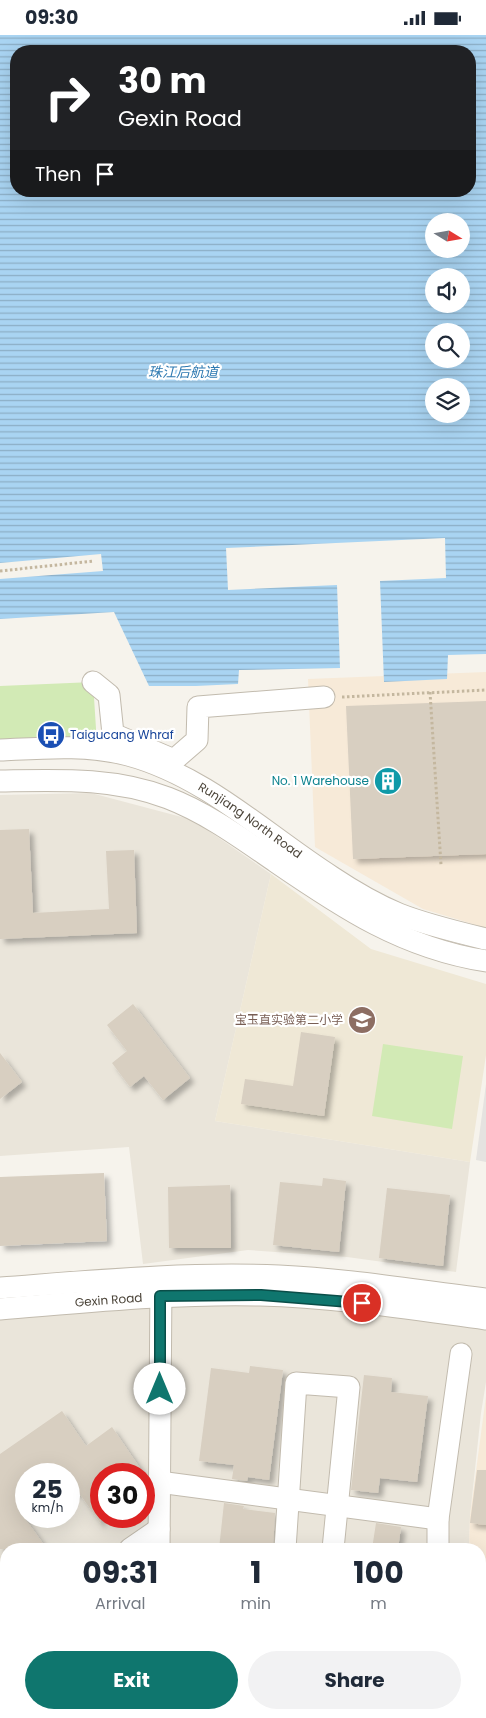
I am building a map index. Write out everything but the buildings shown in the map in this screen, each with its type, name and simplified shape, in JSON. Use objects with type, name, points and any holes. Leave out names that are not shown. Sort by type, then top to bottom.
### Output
[{"type":"street","points":[[93,682],[109,695],[113,734],[174,760],[197,741],[198,707],[324,697]]},
{"type":"street","name":"Runjiang North Road","points":[[0,751],[88,747],[129,755],[168,769],[220,798],[331,877],[369,899],[416,920],[486,939]]},
{"type":"street","name":"Runjiang North Road","points":[[0,781],[60,780],[109,783],[167,798],[187,806],[227,829],[328,897],[372,923],[418,943],[486,961]]},
{"type":"street","name":"Gexin Road","points":[[0,1309],[225,1275],[281,1276],[486,1299]]},
{"type":"street","points":[[159,1539],[160,1286]]},
{"type":"street","name":"Gexin Road","points":[[0,1288],[160,1286],[307,1297],[486,1319]]},
{"type":"street","points":[[438,1543],[438,1519],[461,1354]]},
{"type":"street","points":[[285,1543],[296,1383],[349,1387],[334,1543]]},
{"type":"street","points":[[159,1482],[438,1519]]},
{"type":"path","points":[[0,571],[94,561]]},
{"type":"path","points":[[324,697],[486,690]]},
{"type":"path","points":[[430,692],[441,865]]},
{"type":"shaded area","points":[[486,672],[486,928],[423,909],[315,847],[308,679]]},
{"type":"shaded area","points":[[91,793],[193,820],[271,874],[215,1121],[470,1162],[456,1272],[347,1257],[248,1250],[143,1264],[129,1147],[0,1156],[0,795]]},
{"type":"shaded area","name":"宝玉直实验第二小学","points":[[271,874],[371,949],[486,984],[486,1055],[470,1162],[215,1121]]},
{"type":"shaded area","points":[[486,1084],[486,1162],[476,1160]]},
{"type":"shaded area","points":[[262,1304],[486,1323],[486,1382],[470,1516],[469,1543],[0,1543],[0,1309]]},
{"type":"shaded area","points":[[486,1396],[486,1543],[469,1543],[470,1516]]},
{"type":"green space","points":[[93,682],[97,744],[0,747],[0,686]]},
{"type":"green space","points":[[383,1044],[463,1056],[452,1129],[372,1116]]},
{"type":"water","name":"珠江后航道","points":[[0,35],[486,35],[486,654],[448,655],[447,679],[384,682],[380,581],[446,578],[445,538],[226,548],[228,590],[337,585],[340,668],[239,670],[238,684],[149,686],[114,612],[0,619]]},
{"type":"pier","points":[[101,554],[103,571],[0,579],[0,563]]},
{"type":"place","name":"Taigucang Whraf","points":[[51,735]]},
{"type":"place","name":"No. 1 Warehouse","points":[[388,781]]},
{"type":"place","name":"宝玉直实验第二小学","points":[[362,1020]]},
{"type":"route","points":[[160,1389],[160,1296],[202,1294],[261,1295],[307,1297],[362,1303]]}]
